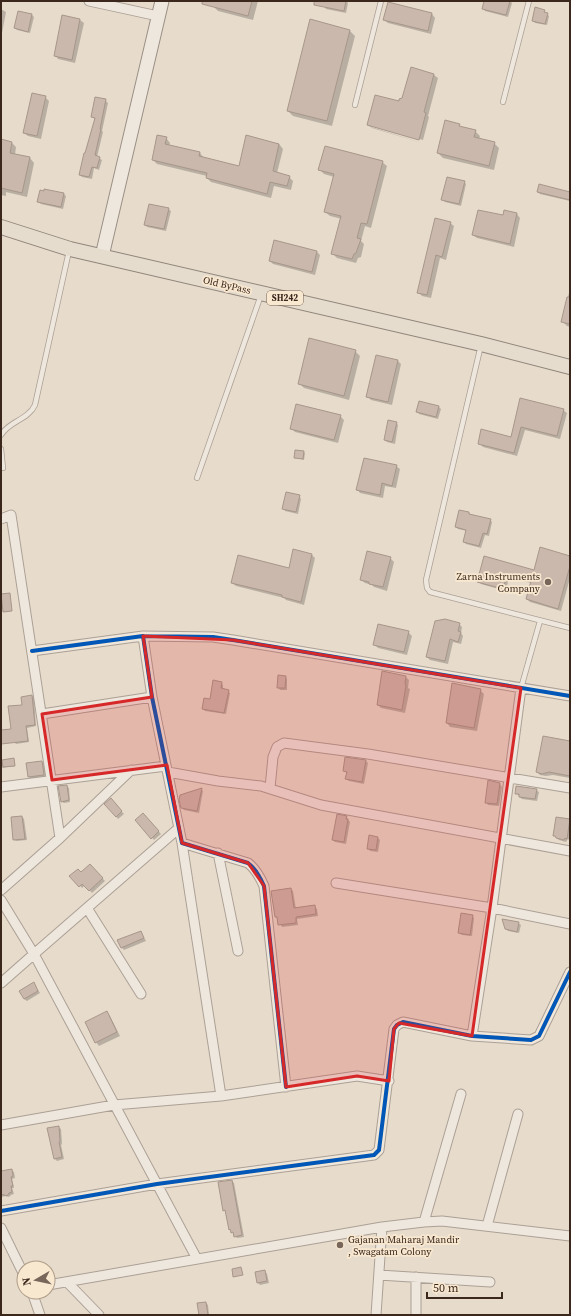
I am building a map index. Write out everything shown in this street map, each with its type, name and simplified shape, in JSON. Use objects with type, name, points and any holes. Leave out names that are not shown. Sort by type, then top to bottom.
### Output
[{"type":"main road","name":"Old ByPass","points":[[1,227],[70,249],[481,344],[570,368]]},
{"type":"street","points":[[89,1],[158,16]]},
{"type":"street","points":[[102,256],[162,1]]},
{"type":"street","points":[[1,519],[11,515],[60,838]]},
{"type":"street","points":[[32,651],[143,636],[213,637],[570,696]]},
{"type":"street","points":[[143,636],[152,697],[182,843],[221,1096]]},
{"type":"street","points":[[472,1036],[492,908],[521,688]]},
{"type":"street","points":[[42,714],[152,697]]},
{"type":"street","points":[[270,788],[273,757],[277,747],[284,743],[368,754],[570,788]]},
{"type":"street","points":[[1,786],[131,770],[167,769],[218,782],[270,788],[321,805],[570,851]]},
{"type":"street","points":[[1,890],[60,838],[131,770]]},
{"type":"street","points":[[1,983],[179,828]]},
{"type":"street","points":[[182,843],[248,863],[259,875],[264,886],[286,1087]]},
{"type":"street","points":[[218,853],[238,951]]},
{"type":"street","points":[[336,883],[492,908],[570,924]]},
{"type":"street","points":[[1,900],[34,954],[197,1259]]},
{"type":"street","points":[[87,908],[141,994]]},
{"type":"street","points":[[1,1212],[156,1184],[374,1155],[380,1150],[394,1029],[399,1023],[403,1022],[472,1036],[525,1040],[535,1039],[539,1036],[570,972]]},
{"type":"street","points":[[1,1125],[114,1105],[221,1096],[357,1076],[389,1081]]},
{"type":"street","points":[[424,1222],[461,1094]]},
{"type":"street","points":[[487,1226],[518,1114]]},
{"type":"street","points":[[56,1284],[382,1227],[424,1222],[442,1221],[570,1236]]},
{"type":"street","points":[[376,1315],[382,1227]]},
{"type":"street","points":[[1,1228],[17,1260]]},
{"type":"street","points":[[379,1275],[490,1282]]},
{"type":"street","points":[[416,1277],[416,1315]]},
{"type":"street","points":[[67,1282],[99,1315]]},
{"type":"street","points":[[35,1300],[40,1315]]},
{"type":"lane","points":[[355,105],[381,1]]},
{"type":"lane","points":[[503,102],[529,1]]},
{"type":"lane","points":[[1,435],[6,429],[33,410],[35,405],[70,249]]},
{"type":"lane","points":[[197,478],[262,293]]},
{"type":"lane","points":[[481,344],[426,584],[430,592],[570,628]]},
{"type":"lane","points":[[1,449],[3,468]]},
{"type":"lane","points":[[521,688],[540,621]]},
{"type":"highlighted area","points":[[143,636],[233,640],[521,688],[472,1036],[399,1023],[394,1029],[389,1081],[357,1076],[286,1087],[264,886],[248,863],[182,843],[167,765],[52,780],[42,714],[152,697]]},
{"type":"building","points":[[202,1],[252,1],[248,16],[202,4]]},
{"type":"building","points":[[314,1],[346,1],[344,11],[314,5]]},
{"type":"building","points":[[484,1],[510,1],[506,15],[482,9]]},
{"type":"building","points":[[388,2],[432,13],[428,31],[383,20]]},
{"type":"building","points":[[535,7],[545,10],[544,12],[548,13],[545,24],[532,21]]},
{"type":"building","points":[[18,11],[32,14],[28,32],[14,28]]},
{"type":"building","points":[[62,15],[80,19],[72,60],[54,56]]},
{"type":"building","points":[[310,19],[350,30],[327,121],[287,111]]},
{"type":"building","points":[[411,67],[434,74],[424,112],[426,113],[419,140],[367,125],[375,95],[399,101],[399,99],[402,98]]},
{"type":"building","points":[[32,93],[46,96],[37,136],[23,133]]},
{"type":"building","points":[[95,97],[106,99],[95,155],[100,157],[97,168],[92,167],[89,177],[79,175],[95,118],[91,117]]},
{"type":"building","points":[[445,120],[460,124],[459,126],[476,130],[474,137],[495,142],[489,166],[437,153]]},
{"type":"building","points":[[157,135],[167,137],[165,144],[200,152],[199,156],[239,166],[246,135],[279,144],[273,171],[290,176],[287,186],[270,182],[267,194],[206,178],[207,173],[152,160]]},
{"type":"building","points":[[1,139],[12,142],[10,153],[30,157],[22,193],[1,188]]},
{"type":"building","points":[[325,146],[383,161],[367,224],[361,223],[357,238],[361,239],[352,259],[331,254],[341,216],[324,212],[334,174],[318,170]]},
{"type":"building","points":[[447,177],[465,181],[459,204],[441,200]]},
{"type":"building","points":[[539,184],[570,192],[570,200],[537,192]]},
{"type":"building","points":[[44,189],[64,193],[61,207],[37,202],[40,190],[44,191]]},
{"type":"building","points":[[149,204],[169,208],[164,229],[144,225]]},
{"type":"building","points":[[478,210],[503,215],[504,210],[517,213],[510,244],[472,235]]},
{"type":"building","points":[[435,218],[451,222],[442,257],[436,255],[427,295],[417,293]]},
{"type":"building","points":[[274,240],[317,251],[312,272],[269,261]]},
{"type":"building","points":[[567,297],[570,297],[570,324],[561,322]]},
{"type":"building","points":[[309,338],[356,350],[344,396],[298,384]]},
{"type":"building","points":[[376,355],[398,360],[388,402],[366,397]]},
{"type":"building","points":[[520,398],[564,409],[557,436],[521,427],[514,453],[478,444],[481,429],[511,437]]},
{"type":"building","points":[[419,401],[439,406],[436,417],[416,412]]},
{"type":"building","points":[[296,404],[341,415],[334,440],[290,429]]},
{"type":"building","points":[[388,420],[397,422],[392,442],[384,440]]},
{"type":"building","points":[[295,450],[304,451],[303,459],[294,458]]},
{"type":"building","points":[[364,458],[397,465],[392,486],[382,483],[380,495],[356,490]]},
{"type":"building","points":[[286,492],[300,495],[296,512],[282,509]]},
{"type":"building","points":[[459,510],[491,519],[487,534],[483,533],[479,546],[463,542],[466,530],[455,527]]},
{"type":"building","name":"Zarna Instruments Company","points":[[540,547],[570,556],[570,566],[558,609],[526,599],[531,581],[507,575],[503,589],[477,582],[484,556],[534,570]]},
{"type":"building","points":[[293,549],[312,554],[301,602],[282,597],[282,595],[231,583],[238,555],[289,568]]},
{"type":"building","points":[[367,551],[391,557],[383,587],[369,584],[369,582],[360,580]]},
{"type":"building","points":[[10,593],[12,611],[3,612],[1,594]]},
{"type":"building","points":[[445,619],[460,623],[458,631],[461,632],[458,642],[450,639],[445,661],[426,657],[435,621]]},
{"type":"building","points":[[378,624],[409,631],[404,652],[373,645]]},
{"type":"building","points":[[382,671],[406,676],[402,710],[377,705]]},
{"type":"building","points":[[278,675],[286,676],[285,688],[277,688]]},
{"type":"building","points":[[213,680],[222,682],[221,688],[229,690],[224,713],[202,709],[204,698],[210,699]]},
{"type":"building","points":[[452,683],[481,689],[474,728],[446,723]]},
{"type":"building","points":[[32,695],[35,725],[26,726],[28,741],[1,744],[1,730],[11,729],[8,706],[22,705],[21,697]]},
{"type":"building","points":[[543,736],[570,741],[570,776],[549,772],[542,774],[536,772]]},
{"type":"building","points":[[345,757],[366,760],[362,782],[345,779],[347,772],[343,771]]},
{"type":"building","points":[[14,758],[15,766],[3,767],[2,760]]},
{"type":"building","points":[[42,761],[44,775],[28,777],[26,763]]},
{"type":"building","points":[[488,780],[500,783],[497,804],[485,803]]},
{"type":"building","points":[[67,785],[69,800],[61,802],[58,786]]},
{"type":"building","points":[[516,786],[537,789],[535,799],[519,797],[519,794],[515,794]]},
{"type":"building","points":[[202,788],[197,811],[181,808],[179,800],[180,795]]},
{"type":"building","points":[[111,798],[122,811],[116,817],[104,804]]},
{"type":"building","points":[[143,813],[159,831],[151,839],[135,820]]},
{"type":"building","points":[[337,814],[347,816],[346,819],[348,819],[344,842],[332,840]]},
{"type":"building","points":[[22,816],[25,839],[13,840],[11,817]]},
{"type":"building","points":[[556,817],[570,819],[567,839],[565,838],[564,840],[553,836]]},
{"type":"building","points":[[369,835],[378,837],[376,850],[367,849]]},
{"type":"building","points":[[90,864],[103,878],[89,891],[82,884],[79,887],[69,876],[78,869],[81,872]]},
{"type":"building","points":[[291,888],[294,908],[315,905],[316,914],[296,917],[296,923],[278,925],[277,917],[275,917],[271,891]]},
{"type":"building","points":[[461,913],[473,915],[470,935],[458,933]]},
{"type":"building","points":[[502,919],[519,922],[517,932],[505,929]]},
{"type":"building","points":[[141,931],[144,938],[121,948],[117,940]]},
{"type":"building","points":[[34,982],[38,991],[24,999],[19,991]]},
{"type":"building","points":[[107,1011],[117,1032],[95,1043],[85,1022]]},
{"type":"building","points":[[59,1126],[59,1142],[62,1157],[54,1159],[47,1128]]},
{"type":"building","points":[[12,1169],[12,1192],[7,1196],[1,1194],[1,1171]]},
{"type":"building","points":[[232,1180],[242,1235],[234,1237],[233,1232],[231,1233],[230,1229],[229,1230],[225,1210],[223,1211],[218,1182]]},
{"type":"building","points":[[241,1267],[243,1275],[233,1277],[232,1269]]},
{"type":"building","points":[[265,1270],[267,1281],[257,1283],[255,1272]]},
{"type":"building","points":[[206,1302],[208,1315],[199,1315],[197,1303]]},
{"type":"cycle path","points":[[143,636],[213,637],[570,696]]},
{"type":"cycle path","points":[[32,651],[143,636],[152,697],[182,843],[248,863],[258,873],[264,886],[286,1087]]},
{"type":"cycle path","points":[[1,1211],[157,1184],[374,1155],[379,1150],[394,1029],[397,1025],[403,1022],[472,1036],[531,1040],[539,1036],[570,972]]},
{"type":"place","name":"Zarna Instruments Company","points":[[548,582]]},
{"type":"place","name":"Gajanan Maharaj Mandir , Swagatam Colony","points":[[340,1245]]}]
